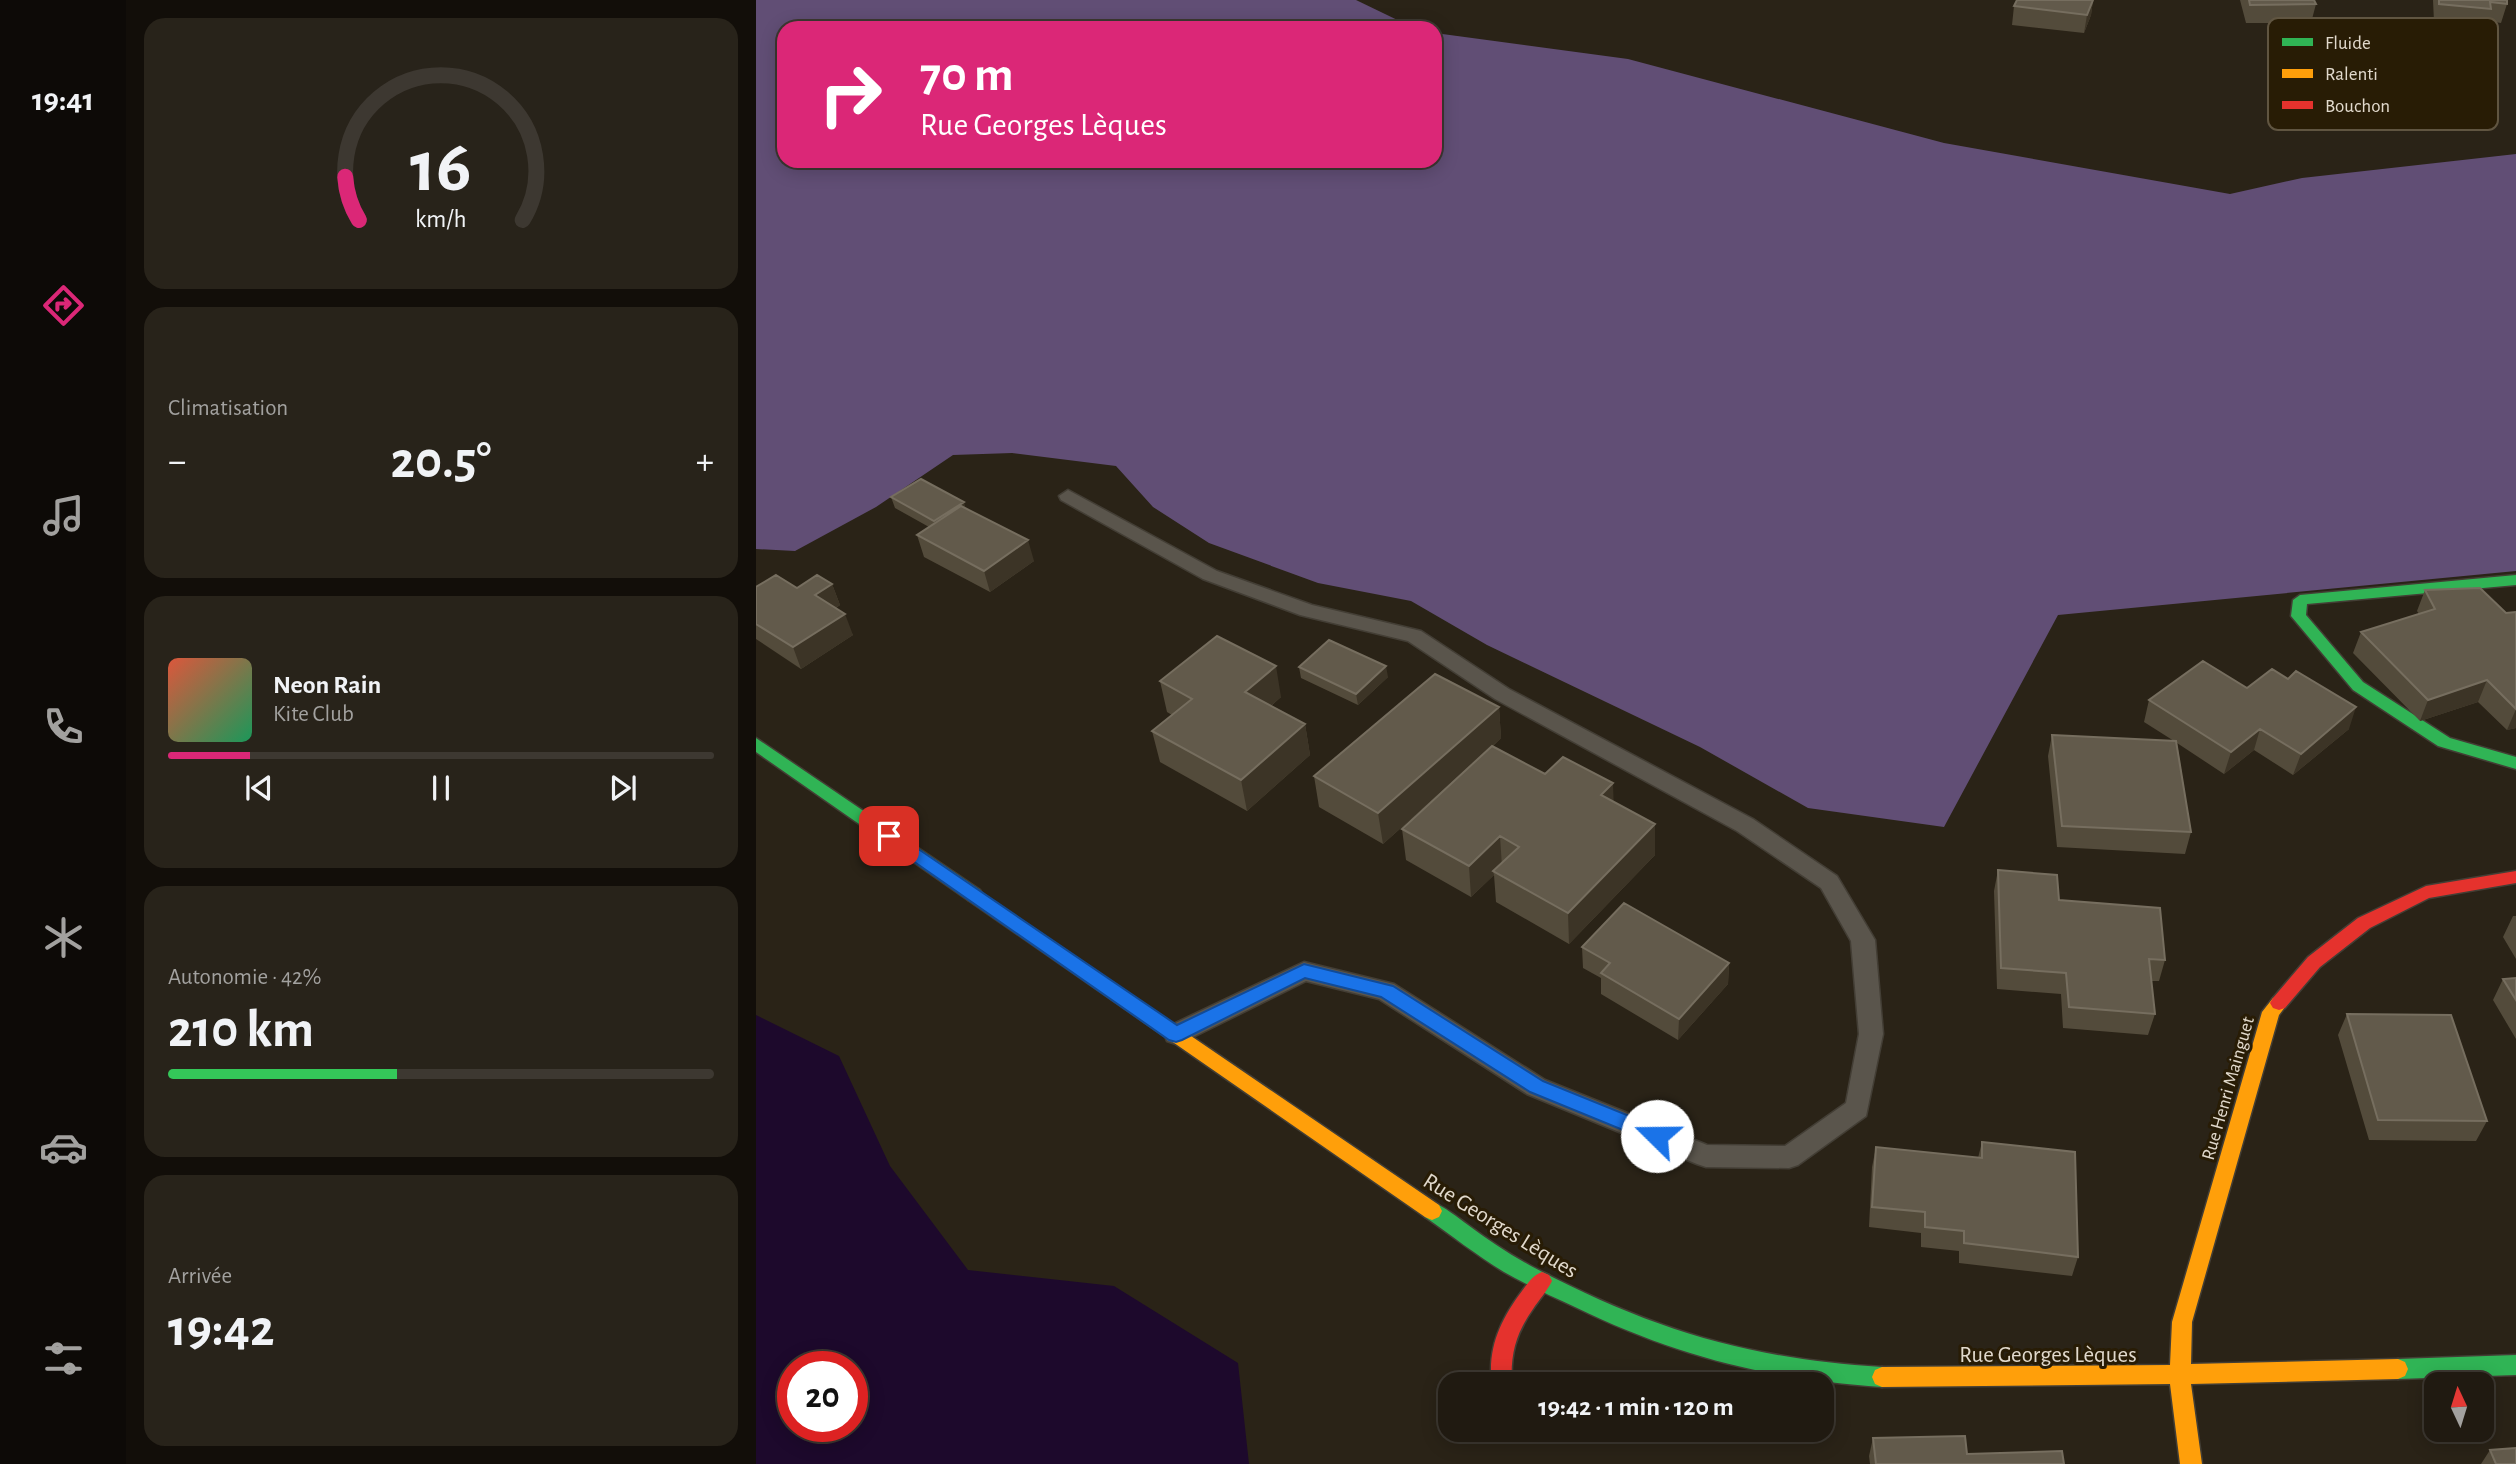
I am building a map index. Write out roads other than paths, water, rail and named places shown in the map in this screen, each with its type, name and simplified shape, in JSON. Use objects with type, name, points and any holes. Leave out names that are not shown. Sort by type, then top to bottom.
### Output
[{"type":"main road","points":[[2516,580],[2300,600],[2298,616],[2358,686],[2444,742],[2516,763]]},
{"type":"main road","name":"Rue Georges Lèques","points":[[756,744],[1508,1263],[1584,1304],[1675,1340],[1740,1360],[1780,1367],[1909,1378],[2180,1376],[2516,1365]]},
{"type":"main road","name":"Rue Henri Mainguet","points":[[2191,1464],[2178,1352],[2182,1322],[2271,1012],[2314,962],[2364,923],[2426,892],[2516,877]]},
{"type":"main road","points":[[1501,1372],[1500,1356],[1510,1322],[1542,1282]]},
{"type":"main road","points":[[1771,1372],[1780,1367]]},
{"type":"lane","points":[[1068,496],[1210,575],[1307,610],[1414,636],[1502,694],[1745,825],[1829,882],[1863,940],[1871,1034],[1857,1109],[1789,1157],[1706,1156],[1536,1087],[1386,991],[1304,971],[1176,1034]]}]
